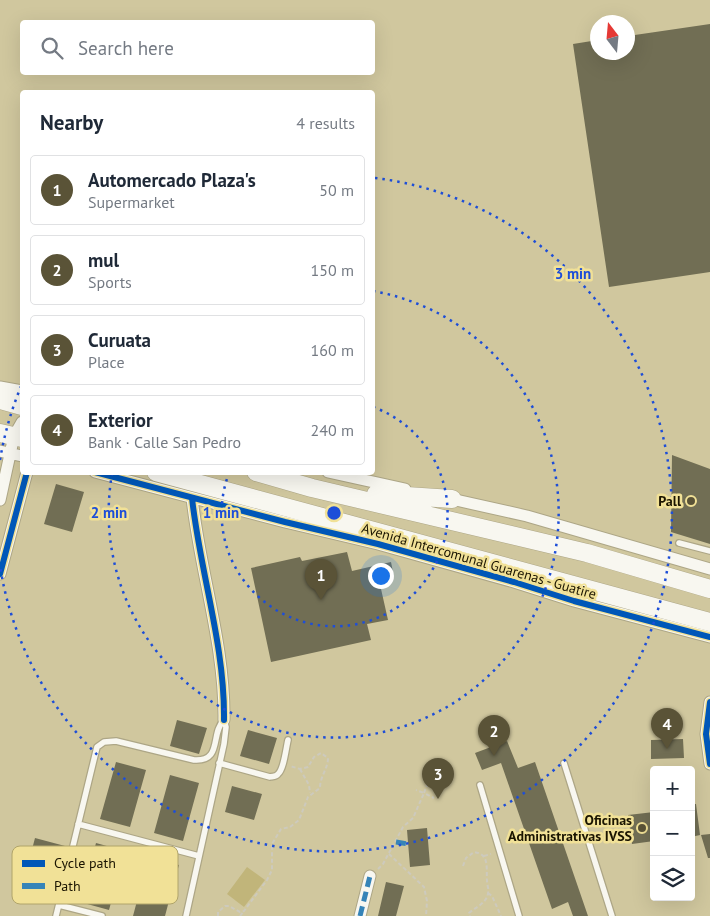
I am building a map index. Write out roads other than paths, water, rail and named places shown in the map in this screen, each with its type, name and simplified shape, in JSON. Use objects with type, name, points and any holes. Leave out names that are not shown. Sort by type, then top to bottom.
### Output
[{"type":"highway","name":"Avenida Intercomunal Guarenas - Guatire","points":[[166,475],[707,631]]},
{"type":"highway","name":"Avenida Intercomunal Guarenas - Guatire","points":[[266,475],[312,488],[587,553],[710,589]]},
{"type":"highway","points":[[312,488],[452,499]]},
{"type":"street","points":[[6,399],[20,392]]},
{"type":"street","points":[[0,500],[13,441]]},
{"type":"street","points":[[0,574],[26,475]]},
{"type":"street","name":"Avenida Intercomunal Guarenas - Guatire","points":[[106,475],[285,522],[378,544],[574,601],[707,631]]},
{"type":"street","points":[[342,475],[527,516],[710,569]]},
{"type":"street","points":[[192,498],[196,530],[215,624],[224,695],[224,720]]},
{"type":"street","points":[[710,702],[706,734],[710,764]]},
{"type":"street","points":[[360,916],[370,876]]},
{"type":"lane","points":[[679,542],[710,551]]},
{"type":"lane","points":[[186,916],[220,763],[226,730],[224,720]]},
{"type":"lane","points":[[73,846],[95,751],[100,744],[108,741],[124,742],[200,760],[213,752],[220,724],[224,720]]},
{"type":"lane","points":[[220,763],[270,777],[278,775],[283,763],[288,740]]},
{"type":"lane","points":[[564,763],[612,916]]},
{"type":"lane","points":[[480,784],[519,916]]},
{"type":"lane","points":[[78,824],[161,846]]},
{"type":"lane","points":[[178,850],[199,856]]},
{"type":"lane","points":[[56,916],[59,905],[102,916]]},
{"type":"place","name":"Pall","points":[[691,501]]},
{"type":"place","name":"Automercado Plaza's","points":[[321,600]]},
{"type":"place","name":"Exterior","points":[[667,749]]},
{"type":"place","name":"mul","points":[[494,756]]},
{"type":"place","name":"Curuata","points":[[438,799]]},
{"type":"place","name":"Oficinas Administrativas IVSS","points":[[642,828]]}]
